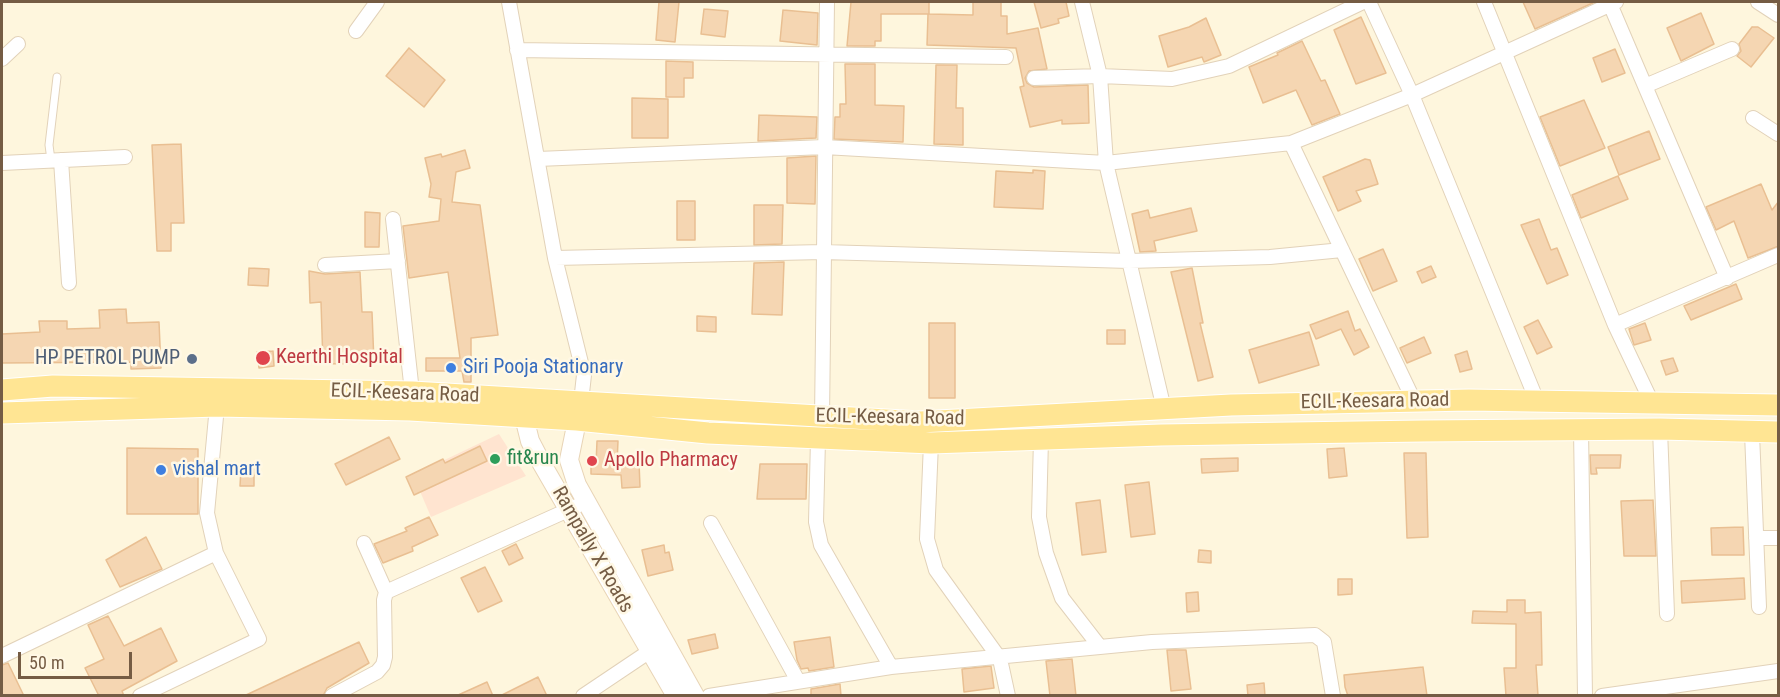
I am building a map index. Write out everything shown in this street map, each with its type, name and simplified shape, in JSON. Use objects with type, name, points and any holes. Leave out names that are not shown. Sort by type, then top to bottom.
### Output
[{"type":"main road","name":"ECIL-Keesara Road","points":[[2,390],[53,386],[412,392],[522,409]]},
{"type":"main road","name":"ECIL-Keesara Road","points":[[2,413],[217,406],[410,410],[522,409],[920,422],[1164,409],[1414,401],[1538,400],[1779,405]]},
{"type":"main road","name":"Rampally X Roads","points":[[522,409],[530,441],[676,696]]},
{"type":"main road","name":"ECIL-Keesara Road","points":[[579,411],[708,433],[931,443],[1161,435],[1660,429],[1779,432]]},
{"type":"main road","name":"Rampally X Roads","points":[[579,411],[570,460],[585,502],[695,696]]},
{"type":"street","points":[[356,31],[377,2]]},
{"type":"street","points":[[509,2],[555,258],[584,375],[579,411]]},
{"type":"street","points":[[822,418],[827,2]]},
{"type":"street","points":[[1082,2],[1100,76],[1106,163],[1164,409]]},
{"type":"street","points":[[1034,78],[1100,76],[1172,80],[1229,66],[1363,2]]},
{"type":"street","points":[[1369,2],[1412,95],[1538,400]]},
{"type":"street","points":[[1484,2],[1506,51],[1615,325],[1652,403]]},
{"type":"street","points":[[1758,2],[1779,15]]},
{"type":"street","points":[[538,159],[824,147],[1106,163],[1291,143],[1412,95],[1613,3],[1645,86],[1727,278]]},
{"type":"street","points":[[2,59],[18,44]]},
{"type":"street","points":[[1645,86],[1731,49]]},
{"type":"street","points":[[517,50],[1006,57]]},
{"type":"street","points":[[1753,118],[1779,134]]},
{"type":"street","points":[[1291,143],[1414,401]]},
{"type":"street","points":[[2,163],[125,157]]},
{"type":"street","points":[[56,160],[69,283]]},
{"type":"street","points":[[393,219],[412,392]]},
{"type":"street","points":[[555,258],[823,252],[1129,261],[1270,257],[1342,250]]},
{"type":"street","points":[[1615,325],[1779,255]]},
{"type":"street","points":[[325,265],[398,261]]},
{"type":"street","points":[[140,696],[259,639],[216,553],[207,513],[217,406]]},
{"type":"street","points":[[1660,429],[1667,614]]},
{"type":"street","points":[[1581,430],[1585,696]]},
{"type":"street","points":[[1752,433],[1759,607]]},
{"type":"street","points":[[818,439],[816,522],[821,546],[891,667]]},
{"type":"street","points":[[1041,439],[1039,517],[1046,553],[1062,598],[1100,647]]},
{"type":"street","points":[[931,443],[927,539],[936,570],[1000,658],[1008,696]]},
{"type":"street","points":[[386,592],[585,502]]},
{"type":"street","points":[[711,523],[798,681]]},
{"type":"street","points":[[1756,538],[1779,538]]},
{"type":"street","points":[[332,696],[377,672],[385,657],[384,600],[386,592],[364,543]]},
{"type":"street","points":[[2,656],[216,553]]},
{"type":"street","points":[[709,696],[891,667],[1152,642],[1315,634],[1324,642],[1333,696]]},
{"type":"street","points":[[583,696],[650,651]]},
{"type":"street","points":[[1602,696],[1663,691],[1779,671]]},
{"type":"lane","points":[[56,160],[49,145],[57,77]]},
{"type":"shaded area","points":[[499,434],[526,476],[431,517],[413,475]]},
{"type":"building","points":[[659,2],[679,2],[675,42],[656,40]]},
{"type":"building","points":[[851,2],[929,2],[929,14],[973,15],[973,2],[1001,2],[1001,16],[1007,16],[1007,34],[1038,28],[1047,69],[1029,71],[1025,78],[1027,83],[1034,87],[1088,85],[1089,123],[1062,124],[1062,120],[1030,127],[1020,87],[1024,86],[1016,48],[927,45],[928,14],[881,14],[881,41],[875,41],[875,46],[847,46]]},
{"type":"building","points":[[1034,2],[1066,2],[1069,16],[1058,19],[1059,23],[1041,28]]},
{"type":"building","points":[[1523,2],[1595,2],[1535,29]]},
{"type":"building","points":[[704,9],[728,11],[725,37],[701,34]]},
{"type":"building","points":[[783,10],[818,13],[817,45],[780,41]]},
{"type":"building","points":[[1701,13],[1714,44],[1681,61],[1667,28]]},
{"type":"building","points":[[1361,17],[1386,73],[1356,84],[1334,30]]},
{"type":"building","points":[[1206,18],[1221,55],[1204,62],[1202,57],[1168,67],[1159,36],[1189,27]]},
{"type":"building","points":[[1752,27],[1758,27],[1774,38],[1751,67],[1737,56],[1741,51],[1739,44]]},
{"type":"building","points":[[1302,41],[1321,81],[1325,80],[1340,114],[1312,125],[1296,90],[1263,103],[1249,67],[1278,55],[1277,53]]},
{"type":"building","points":[[409,48],[445,80],[424,107],[386,76]]},
{"type":"building","points":[[1615,49],[1625,73],[1602,82],[1593,58]]},
{"type":"building","points":[[666,61],[693,62],[693,78],[684,78],[684,97],[666,97]]},
{"type":"building","points":[[845,64],[875,64],[875,105],[904,106],[903,142],[834,139],[835,117],[840,117],[840,104],[846,104]]},
{"type":"building","points":[[936,65],[957,65],[956,108],[963,108],[963,145],[934,144]]},
{"type":"building","points":[[632,98],[668,99],[668,138],[632,138]]},
{"type":"building","points":[[1584,100],[1605,148],[1560,166],[1540,117]]},
{"type":"building","points":[[759,115],[817,117],[816,138],[758,141]]},
{"type":"building","points":[[1649,131],[1660,159],[1619,175],[1608,147]]},
{"type":"building","points":[[181,144],[184,223],[171,223],[171,251],[157,251],[152,145]]},
{"type":"building","points":[[465,150],[470,168],[456,172],[452,202],[480,205],[498,335],[471,338],[471,382],[464,382],[462,371],[426,371],[426,358],[460,358],[448,272],[409,278],[403,226],[439,221],[441,199],[429,197],[431,184],[425,158],[441,154],[442,157]]},
{"type":"building","points":[[816,156],[815,204],[787,203],[787,158]]},
{"type":"building","points":[[1365,159],[1370,160],[1378,184],[1356,191],[1361,201],[1338,211],[1323,177]]},
{"type":"building","points":[[1033,170],[1045,171],[1043,209],[994,207],[996,171],[1033,173]]},
{"type":"building","points":[[1618,176],[1628,199],[1581,218],[1572,195]]},
{"type":"building","points":[[1761,184],[1772,210],[1779,201],[1779,246],[1748,258],[1734,221],[1716,230],[1706,207]]},
{"type":"building","points":[[677,201],[695,201],[695,240],[677,240]]},
{"type":"building","points":[[754,205],[783,205],[782,244],[754,245]]},
{"type":"building","points":[[1191,208],[1197,231],[1154,241],[1156,251],[1140,252],[1132,214],[1148,210],[1150,218]]},
{"type":"building","points":[[365,212],[380,213],[379,247],[365,247]]},
{"type":"building","points":[[1539,219],[1551,250],[1557,248],[1568,275],[1547,284],[1521,225]]},
{"type":"building","points":[[1383,249],[1397,281],[1373,291],[1359,259]]},
{"type":"building","points":[[784,262],[782,315],[752,314],[754,263]]},
{"type":"building","points":[[1431,266],[1436,277],[1422,283],[1417,272]]},
{"type":"building","points":[[249,268],[269,269],[268,286],[248,285]]},
{"type":"building","points":[[1192,268],[1203,323],[1200,323],[1213,377],[1198,381],[1171,272]]},
{"type":"building","points":[[309,271],[325,274],[360,272],[362,312],[372,312],[374,363],[323,364],[321,302],[310,303]]},
{"type":"building","points":[[1736,284],[1742,299],[1691,320],[1684,306]]},
{"type":"building","points":[[126,309],[127,323],[159,322],[161,368],[131,369],[131,362],[2,363],[2,334],[40,332],[39,321],[67,321],[67,329],[100,328],[99,310]]},
{"type":"building","points":[[1348,311],[1355,331],[1360,329],[1369,347],[1354,355],[1341,329],[1316,339],[1310,325]]},
{"type":"building","points":[[697,316],[716,317],[716,332],[697,331]]},
{"type":"building","points":[[1538,320],[1552,347],[1537,354],[1524,327]]},
{"type":"building","points":[[929,323],[955,323],[955,398],[929,398]]},
{"type":"building","points":[[1645,323],[1651,340],[1634,345],[1629,329]]},
{"type":"building","points":[[1107,330],[1125,330],[1125,344],[1107,344]]},
{"type":"building","points":[[1309,332],[1319,365],[1259,383],[1249,350]]},
{"type":"building","points":[[1424,337],[1431,353],[1407,363],[1400,348]]},
{"type":"building","points":[[273,351],[274,366],[259,368],[257,352]]},
{"type":"building","points":[[1467,351],[1472,369],[1460,372],[1455,355]]},
{"type":"building","points":[[1673,358],[1678,371],[1666,375],[1661,361]]},
{"type":"building","points":[[389,437],[400,459],[346,485],[335,464]]},
{"type":"building","points":[[597,441],[618,441],[617,464],[639,462],[640,487],[622,488],[621,475],[591,474],[591,465],[596,465]]},
{"type":"building","points":[[480,446],[487,461],[414,495],[406,477],[443,459],[445,463]]},
{"type":"building","points":[[127,448],[198,449],[198,514],[127,514]]},
{"type":"building","points":[[1344,448],[1347,476],[1329,478],[1327,449]]},
{"type":"building","points":[[1404,453],[1426,453],[1428,537],[1407,538]]},
{"type":"building","points":[[1590,455],[1621,455],[1620,468],[1596,468],[1597,474],[1591,474]]},
{"type":"building","points":[[1238,458],[1238,471],[1202,473],[1201,459]]},
{"type":"building","points":[[760,464],[807,464],[806,499],[757,499]]},
{"type":"building","points":[[241,469],[254,469],[254,486],[240,486]]},
{"type":"building","points":[[1149,482],[1155,534],[1131,537],[1125,485]]},
{"type":"building","points":[[1100,500],[1106,552],[1082,555],[1076,503]]},
{"type":"building","points":[[1653,500],[1656,556],[1624,556],[1621,501]]},
{"type":"building","points":[[429,517],[438,535],[412,547],[413,551],[383,563],[374,544],[407,531],[405,528]]},
{"type":"building","points":[[1743,527],[1744,555],[1712,555],[1711,528]]},
{"type":"building","points":[[146,537],[162,569],[120,587],[106,560]]},
{"type":"building","points":[[516,544],[523,558],[509,565],[502,551]]},
{"type":"building","points":[[664,545],[665,553],[669,552],[673,570],[648,576],[642,550]]},
{"type":"building","points":[[1199,550],[1211,551],[1211,563],[1198,562]]},
{"type":"building","points":[[485,567],[502,601],[478,612],[461,578]]},
{"type":"building","points":[[1744,578],[1745,599],[1682,603],[1681,581]]},
{"type":"building","points":[[1338,579],[1352,579],[1352,594],[1338,595]]},
{"type":"building","points":[[1198,592],[1199,611],[1187,612],[1186,593]]},
{"type":"building","points":[[1507,600],[1525,600],[1525,613],[1541,612],[1542,665],[1536,665],[1538,696],[1506,696],[1504,668],[1516,668],[1516,624],[1472,623],[1473,611],[1507,612]]},
{"type":"building","points":[[108,616],[124,646],[161,628],[177,661],[122,691],[124,696],[99,696],[85,668],[104,659],[88,625]]},
{"type":"building","points":[[715,634],[718,648],[692,654],[688,640]]},
{"type":"building","points":[[830,637],[834,667],[809,671],[808,668],[801,669],[794,642]]},
{"type":"building","points":[[359,642],[369,663],[327,688],[323,696],[244,696]]},
{"type":"building","points":[[1167,650],[1186,650],[1191,689],[1171,691]]},
{"type":"building","points":[[1072,659],[1076,696],[1050,696],[1046,661]]},
{"type":"building","points":[[8,663],[24,696],[2,696],[2,665]]},
{"type":"building","points":[[991,666],[994,688],[964,692],[962,669]]},
{"type":"building","points":[[1423,667],[1427,696],[1348,696],[1345,687],[1344,675]]},
{"type":"building","points":[[538,677],[547,696],[500,696]]},
{"type":"building","points":[[487,682],[493,696],[456,696]]},
{"type":"building","points":[[1264,683],[1265,696],[1248,696],[1247,685]]},
{"type":"building","points":[[840,684],[841,696],[811,696],[811,689]]},
{"type":"place","name":"Keerthi Hospital","points":[[263,358]]},
{"type":"place","name":"HP PETROL PUMP","points":[[192,359]]},
{"type":"place","name":"Siri Pooja Stationary","points":[[451,368]]},
{"type":"place","name":"fit&run","points":[[495,459]]},
{"type":"place","name":"Apollo Pharmacy","points":[[592,461]]},
{"type":"place","name":"vishal mart","points":[[161,470]]}]
